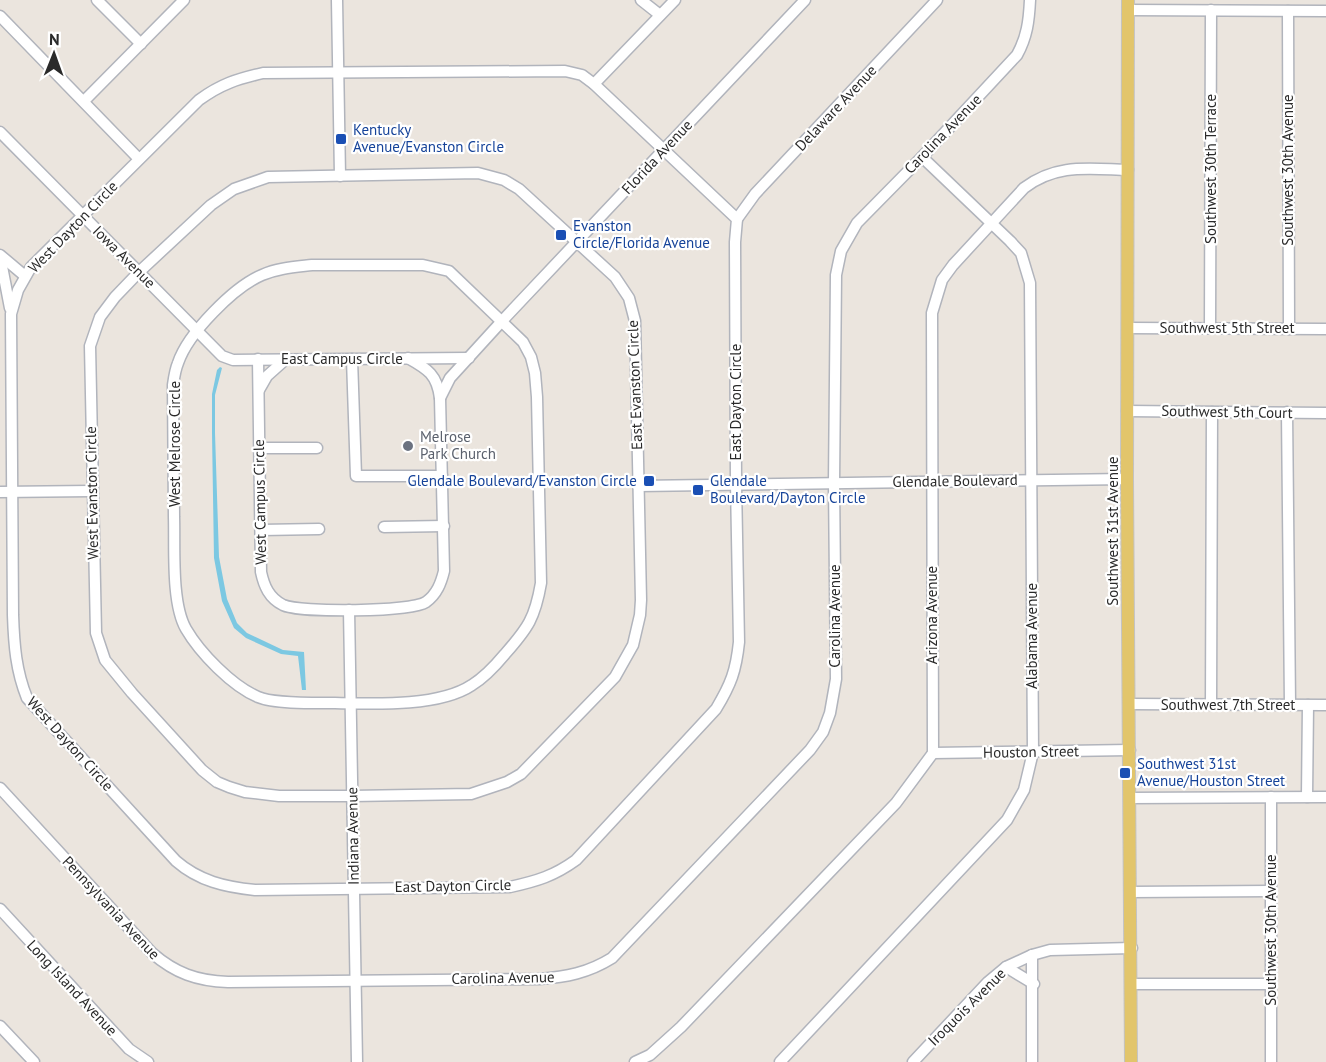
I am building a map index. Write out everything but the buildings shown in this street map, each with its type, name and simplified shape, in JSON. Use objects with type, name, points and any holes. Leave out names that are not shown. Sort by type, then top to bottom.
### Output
[{"type":"main road","name":"Southwest 31st Avenue","points":[[1128,5],[1127,479],[1131,1062]]},
{"type":"street","points":[[97,0],[141,44]]},
{"type":"street","points":[[84,101],[184,0]]},
{"type":"street","points":[[337,0],[340,176]]},
{"type":"street","points":[[641,0],[660,15]]},
{"type":"street","points":[[594,84],[675,0]]},
{"type":"street","name":"Florida Avenue","points":[[440,398],[450,378],[502,321],[806,0]]},
{"type":"street","name":"Delaware Avenue","points":[[738,219],[755,194],[937,0]]},
{"type":"street","name":"Carolina Avenue","points":[[356,980],[539,979],[566,977],[599,966],[625,947],[810,750],[824,732],[836,679],[834,483],[836,275],[842,251],[857,223],[1017,55],[1029,25],[1030,0]]},
{"type":"street","points":[[1128,5],[1211,10],[1326,11]]},
{"type":"street","name":"Southwest 30th Terrace","points":[[1210,328],[1211,10]]},
{"type":"street","name":"Southwest 30th Avenue","points":[[1288,10],[1289,329]]},
{"type":"street","points":[[0,16],[139,159]]},
{"type":"street","points":[[338,74],[566,71],[582,75],[738,219]]},
{"type":"street","name":"West Dayton Circle","points":[[338,74],[263,73],[216,87],[139,159],[31,267],[25,276],[11,314],[14,651],[20,680],[27,698],[176,861],[189,872],[219,885],[255,890],[354,888]]},
{"type":"street","name":"Iowa Avenue","points":[[0,132],[222,356],[233,360],[258,359]]},
{"type":"street","name":"Alabama Avenue","points":[[780,1062],[1007,820],[1024,790],[1033,752],[1030,283],[1021,254],[1010,241],[922,157]]},
{"type":"street","name":"Arizona Avenue","points":[[933,753],[932,313],[936,296],[942,280],[953,265],[1024,188],[1037,179],[1051,172],[1070,170],[1128,170]]},
{"type":"street","name":"East Evanston Circle","points":[[340,176],[478,173],[504,180],[519,189],[615,277],[629,298],[635,321],[640,615],[633,645],[615,677],[521,774],[507,782],[471,794],[352,796]]},
{"type":"street","name":"West Evanston Circle","points":[[340,176],[268,177],[234,189],[211,205],[115,297],[100,317],[90,346],[92,491],[96,633],[105,660],[132,693],[202,770],[217,782],[245,792],[262,795],[352,796]]},
{"type":"street","name":"East Dayton Circle","points":[[354,888],[510,887],[548,878],[576,860],[716,709],[728,690],[737,667],[739,642],[735,242],[738,219]]},
{"type":"street","points":[[0,255],[25,276]]},
{"type":"street","points":[[0,255],[11,314]]},
{"type":"street","name":"West Melrose Circle","points":[[312,265],[435,267],[449,272],[502,321],[523,342],[536,373],[541,583],[537,605],[526,631],[491,670],[472,686],[432,701],[351,704],[291,702],[258,698],[232,680],[207,657],[185,627],[175,591],[173,385],[178,362],[196,330],[242,286],[263,274],[284,267],[312,265]]},
{"type":"street","name":"Southwest 5th Street","points":[[1128,328],[1326,329]]},
{"type":"street","points":[[408,358],[470,358]]},
{"type":"street","name":"East Campus Circle","points":[[258,359],[408,358],[423,367],[433,376],[438,385],[444,526],[443,577],[435,593],[425,603],[412,607],[349,610]]},
{"type":"street","name":"West Campus Circle","points":[[258,359],[263,581],[275,600],[285,606],[297,609],[349,610]]},
{"type":"street","points":[[259,390],[267,376],[286,359]]},
{"type":"street","points":[[352,359],[356,476],[442,476]]},
{"type":"street","name":"Southwest 5th Court","points":[[1127,411],[1326,413]]},
{"type":"street","points":[[1211,705],[1212,412]]},
{"type":"street","points":[[1287,412],[1290,705]]},
{"type":"street","points":[[260,448],[317,448]]},
{"type":"street","name":"Glendale Boulevard","points":[[638,486],[1127,479]]},
{"type":"street","points":[[0,492],[92,491]]},
{"type":"street","points":[[384,527],[444,526]]},
{"type":"street","points":[[261,530],[319,529]]},
{"type":"street","name":"Indiana Avenue","points":[[349,610],[357,1062]]},
{"type":"street","name":"Southwest 7th Street","points":[[1129,704],[1326,705]]},
{"type":"street","points":[[1307,797],[1308,705]]},
{"type":"street","name":"Houston Street","points":[[933,753],[1130,750]]},
{"type":"street","points":[[635,1062],[650,1055],[664,1044],[698,1010],[896,803],[933,753]]},
{"type":"street","name":"Pennsylvania Avenue","points":[[0,788],[137,938],[164,964],[179,973],[196,979],[228,982],[356,980]]},
{"type":"street","name":"Southwest 30th Avenue","points":[[1271,797],[1271,1062]]},
{"type":"street","points":[[1130,798],[1326,797]]},
{"type":"street","points":[[1131,892],[1270,891]]},
{"type":"street","name":"Long Island Avenue","points":[[0,909],[129,1049],[148,1062]]},
{"type":"street","name":"Iroquois Avenue","points":[[913,1062],[988,982],[1006,967],[1032,955],[1050,950],[1132,948]]},
{"type":"street","points":[[1032,955],[1034,984],[1032,1062]]},
{"type":"street","points":[[1006,967],[1034,984]]},
{"type":"street","points":[[1131,984],[1271,984]]},
{"type":"street","points":[[0,1026],[34,1062]]},
{"type":"water","points":[[222,368],[215,395],[215,433],[219,557],[227,599],[237,623],[247,633],[283,650],[304,652],[306,690],[302,690],[298,656],[281,654],[246,638],[234,628],[222,601],[214,558],[212,433],[212,394],[217,370]]},
{"type":"place","name":"Kentucky Avenue/Evanston Circle","points":[[341,139]]},
{"type":"place","name":"Evanston Circle/Florida Avenue","points":[[561,235]]},
{"type":"place","name":"Melrose Park Church","points":[[408,446]]},
{"type":"place","name":"Glendale Boulevard/Evanston Circle","points":[[649,481]]},
{"type":"place","name":"Glendale Boulevard/Dayton Circle","points":[[698,490]]},
{"type":"place","name":"Southwest 31st Avenue/Houston Street","points":[[1125,773]]}]
